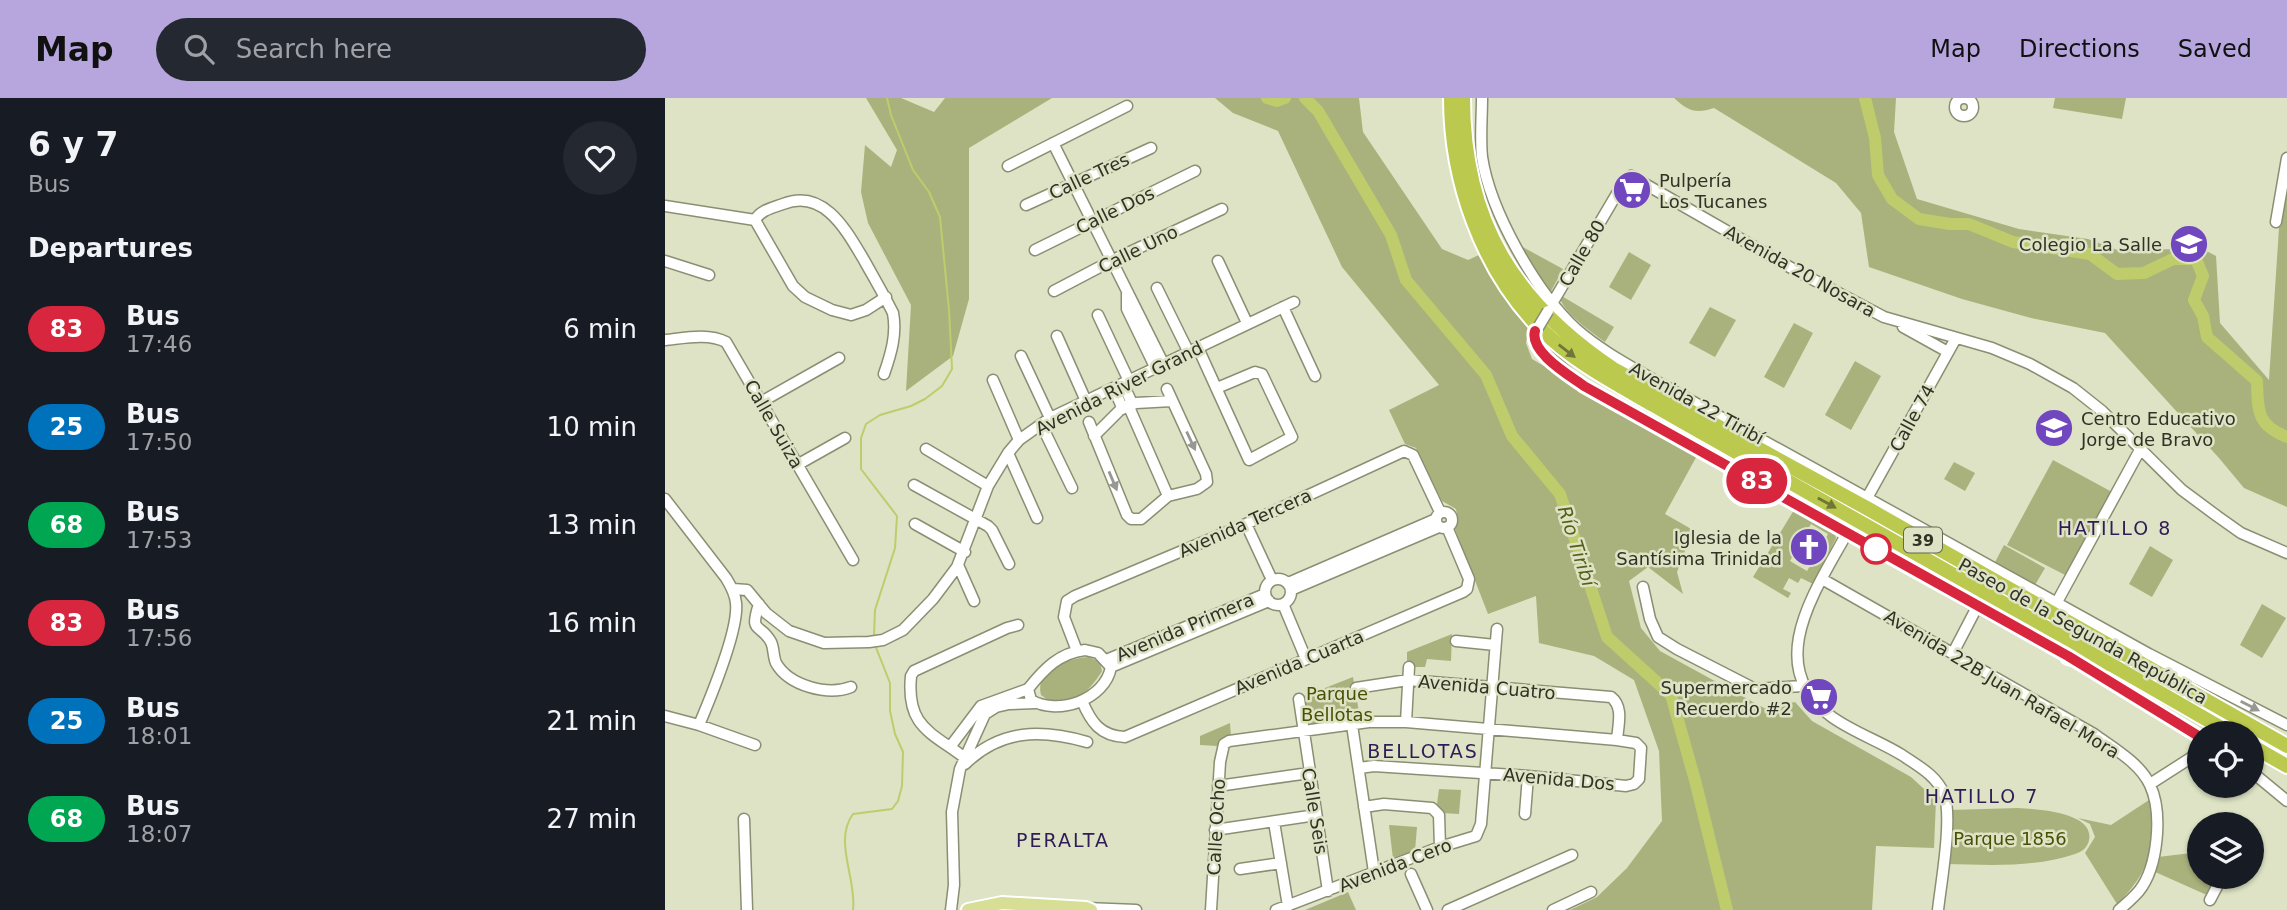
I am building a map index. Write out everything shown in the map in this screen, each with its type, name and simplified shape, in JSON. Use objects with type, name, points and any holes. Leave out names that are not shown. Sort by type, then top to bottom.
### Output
[{"type":"highway","name":"Paseo de la Segunda República","points":[[1451,98],[1455,156],[1466,198],[1483,243],[1501,277],[1527,313],[1568,353],[1629,391],[2209,721]]},
{"type":"highway","name":"Paseo de la Segunda República","points":[[1464,98],[1466,153],[1470,178],[1486,226],[1500,254],[1535,304],[1549,320],[1579,344],[1615,370],[1870,505],[2287,746]]},
{"type":"highway","points":[[2068,656],[2125,672]]},
{"type":"highway","points":[[2264,753],[2287,766]]},
{"type":"main road","points":[[968,910],[1002,903],[1021,907],[1089,909]]},
{"type":"street","name":"Avenida 22 Tiribí","points":[[1482,98],[1483,159],[1498,208],[1513,240],[1550,307],[1602,349],[1870,505],[2057,602],[2149,654],[2286,722]]},
{"type":"street","points":[[1008,166],[1127,106]]},
{"type":"street","points":[[1053,143],[1128,290],[1160,367]]},
{"type":"street","name":"Calle Tres","points":[[1026,205],[1151,148]]},
{"type":"street","points":[[2276,222],[2287,160]]},
{"type":"street","name":"Calle Dos","points":[[1035,250],[1195,171]]},
{"type":"street","name":"Calle 80","points":[[1631,176],[1622,185],[1535,331],[1534,338],[1538,348],[1584,386],[1847,533]]},
{"type":"street","name":"Avenida 20 Nosara","points":[[1631,176],[1793,269],[1884,317],[2005,353],[2073,388],[2102,411],[2182,490],[2241,533],[2287,553]]},
{"type":"street","points":[[755,220],[765,210],[790,201],[805,200],[822,206],[835,216],[893,313],[895,326],[891,355],[884,374]]},
{"type":"street","points":[[665,206],[755,220]]},
{"type":"street","name":"Calle Uno","points":[[1054,291],[1222,209]]},
{"type":"street","points":[[755,220],[793,286],[805,297],[832,310],[851,315],[866,310],[885,297]]},
{"type":"street","points":[[665,261],[709,275]]},
{"type":"street","points":[[1218,261],[1247,323]]},
{"type":"street","points":[[1157,288],[1217,388],[1249,460],[1291,437],[1262,374],[1255,372],[1217,388]]},
{"type":"street","name":"Avenida River Grand","points":[[733,589],[747,590],[780,625],[798,635],[824,643],[883,640],[911,624],[958,565],[988,486],[1019,440],[1045,421],[1294,302]]},
{"type":"street","points":[[1283,307],[1315,376]]},
{"type":"street","points":[[1098,315],[1122,385],[1131,401],[1129,407],[1168,496]]},
{"type":"street","points":[[1884,317],[1948,352]]},
{"type":"street","points":[[1057,336],[1086,401]]},
{"type":"street","name":"Calle Suiza","points":[[665,340],[717,337],[726,342],[853,560]]},
{"type":"street","name":"Calle 74","points":[[1870,505],[1956,338]]},
{"type":"street","points":[[1021,356],[1072,488]]},
{"type":"street","points":[[761,402],[839,359]]},
{"type":"street","points":[[993,380],[1019,440]]},
{"type":"street","points":[[1089,422],[1127,515],[1136,520],[1145,517],[1168,496],[1197,489],[1206,482],[1206,474],[1167,389]]},
{"type":"street","points":[[1094,436],[1120,410],[1136,403],[1172,401]]},
{"type":"street","points":[[797,465],[845,438]]},
{"type":"street","points":[[926,449],[988,486]]},
{"type":"street","points":[[2057,602],[2141,449]]},
{"type":"street","name":"Avenida Tercera","points":[[1077,651],[1064,617],[1067,601],[1075,596],[1246,524],[1404,451],[1413,455],[1441,521]]},
{"type":"street","points":[[1008,453],[1037,518]]},
{"type":"street","points":[[914,485],[992,530],[1009,564]]},
{"type":"street","points":[[665,499],[733,589],[737,604],[712,694],[699,725]]},
{"type":"street","points":[[1289,586],[1441,521]]},
{"type":"street","name":"Avenida Cuarta","points":[[1082,701],[1091,721],[1101,730],[1113,736],[1125,737],[1467,589],[1469,579],[1441,521]]},
{"type":"street","points":[[915,524],[965,552]]},
{"type":"street","points":[[1246,524],[1272,580]]},
{"type":"street","points":[[1938,910],[1947,810],[1942,789],[1927,771],[1833,718],[1803,686],[1797,649],[1800,625],[1847,533],[2068,656],[2187,729]]},
{"type":"street","points":[[958,565],[974,601]]},
{"type":"street","points":[[1277,578],[1289,586],[1288,600],[1283,604],[1273,604],[1267,597],[1265,588],[1272,580],[1277,578]]},
{"type":"street","name":"Avenida 22B Juan Rafael Mora","points":[[1822,579],[2094,734],[2130,761],[2150,784]]},
{"type":"street","points":[[1643,587],[1650,619],[1658,637],[1677,649],[1755,689],[1803,686]]},
{"type":"street","name":"Avenida Primera","points":[[1108,664],[1267,597]]},
{"type":"street","points":[[759,604],[754,621],[757,629],[769,639],[774,658],[785,673],[813,687],[829,691],[851,687]]},
{"type":"street","points":[[1283,604],[1306,659]]},
{"type":"street","points":[[1953,653],[1977,607]]},
{"type":"street","points":[[965,758],[919,724],[914,713],[910,683],[914,671],[1018,625]]},
{"type":"street","points":[[1485,773],[1497,629]]},
{"type":"street","points":[[1457,641],[1495,645]]},
{"type":"street","points":[[950,747],[981,706],[1028,689],[1049,666],[1065,655],[1077,651]]},
{"type":"street","name":"Avenida Primera","points":[[1077,651],[1092,651],[1108,664]]},
{"type":"street","name":"Avenida Primera","points":[[1082,701],[1102,686],[1108,664]]},
{"type":"street","points":[[1406,722],[1409,667]]},
{"type":"street","name":"Avenida Cuatro","points":[[1356,688],[1408,680],[1611,697],[1620,710],[1617,740]]},
{"type":"street","points":[[1028,689],[1031,700],[1036,703]]},
{"type":"street","name":"Calle Seis","points":[[1299,699],[1328,891]]},
{"type":"street","points":[[951,910],[954,885],[952,812],[960,769],[985,714],[996,707],[1036,703],[1057,706],[1082,701]]},
{"type":"street","points":[[665,716],[755,745]]},
{"type":"street","points":[[1303,731],[1369,722],[1406,722],[1617,740]]},
{"type":"street","points":[[1352,724],[1374,872]]},
{"type":"street","name":"Calle Ocho","points":[[1211,910],[1218,786],[1224,744],[1229,741],[1303,731]]},
{"type":"street","points":[[928,733],[942,737],[962,733],[972,739]]},
{"type":"street","points":[[960,769],[979,750],[1006,737],[1033,734],[1087,742]]},
{"type":"street","name":"Avenida Dos","points":[[1359,768],[1374,766],[1528,776],[1626,786],[1634,784],[1639,779],[1641,748],[1636,743],[1617,740]]},
{"type":"street","points":[[2119,910],[2140,890],[2155,853],[2157,820],[2150,784],[2187,760]]},
{"type":"street","name":"Avenida Cero","points":[[1276,910],[1440,847],[1476,836],[1481,824],[1485,773]]},
{"type":"street","points":[[1218,786],[1309,774]]},
{"type":"street","points":[[1525,814],[1528,776]]},
{"type":"street","points":[[2264,782],[2287,801]]},
{"type":"street","points":[[1364,807],[1384,804],[1432,808],[1437,811],[1440,847]]},
{"type":"street","points":[[1215,830],[1316,815]]},
{"type":"street","points":[[744,818],[747,910]]},
{"type":"street","points":[[1274,822],[1287,906]]},
{"type":"street","points":[[1448,910],[1572,855]]},
{"type":"street","points":[[1240,869],[1281,863]]},
{"type":"street","points":[[1411,874],[1427,910]]},
{"type":"street","points":[[2210,901],[2216,889]]},
{"type":"street","points":[[1553,910],[1591,892]]},
{"type":"street","points":[[1089,909],[1136,910]]},
{"type":"green space","points":[[866,98],[901,98],[934,112],[945,98],[1052,98],[969,148],[969,299],[953,356],[906,391],[911,305],[868,223],[861,192],[865,145],[891,167],[897,150]]},
{"type":"green space","points":[[1215,98],[1359,98],[1363,132],[1442,249],[1468,260],[1479,255],[1494,283],[1529,327],[1526,343],[1532,359],[1699,452],[1665,514],[1693,530],[1677,572],[1683,594],[1648,567],[1629,581],[1641,628],[1660,651],[1764,708],[1795,702],[1812,721],[1911,777],[1936,800],[1934,848],[1876,846],[1872,910],[1570,910],[1597,897],[1627,868],[1662,821],[1659,751],[1634,680],[1594,656],[1539,643],[1536,596],[1488,614],[1455,529],[1458,520],[1456,509],[1442,501],[1416,448],[1405,444],[1389,410],[1439,385],[1342,267],[1278,131],[1233,113]]},
{"type":"green space","points":[[1674,98],[1896,98],[1894,132],[1917,199],[2019,229],[2088,239],[2120,251],[2201,248],[2216,256],[2220,323],[2269,380],[2279,228],[2285,192],[2287,193],[2287,507],[2244,488],[2105,333],[2031,318],[1962,299],[1869,267],[1861,213],[1836,183],[1714,108],[1693,110]]},
{"type":"green space","points":[[2055,98],[2126,98],[2122,119],[2053,108]]},
{"type":"green space","points":[[1519,245],[1563,269],[1550,293]]},
{"type":"green space","points":[[1629,252],[1651,265],[1631,300],[1609,287]]},
{"type":"green space","points":[[1560,295],[1614,327],[1605,342],[1571,314],[1561,301]]},
{"type":"green space","points":[[1710,307],[1736,320],[1715,357],[1689,343]]},
{"type":"green space","points":[[1794,323],[1813,333],[1784,388],[1764,377]]},
{"type":"green space","points":[[1855,361],[1881,376],[1851,430],[1825,415]]},
{"type":"green space","points":[[2053,460],[2112,492],[2067,576],[2007,545]]},
{"type":"green space","points":[[1954,462],[1975,473],[1965,491],[1944,479]]},
{"type":"green space","points":[[1794,510],[1835,533],[1836,538],[1813,584],[1801,578],[1798,583],[1789,578],[1783,589],[1791,593],[1788,598],[1753,577]],"holes":[[[1811,524],[1828,534],[1807,571],[1790,561]]]},
{"type":"green space","points":[[2004,545],[2045,568],[2035,585],[1994,564]]},
{"type":"green space","points":[[2150,546],[2173,560],[2152,597],[2129,584]]},
{"type":"green space","points":[[2262,604],[2286,618],[2262,658],[2240,645]]},
{"type":"green space","points":[[1452,634],[1451,661],[1427,659],[1425,667],[1407,667],[1407,652]]},
{"type":"green space","points":[[1089,657],[1100,662],[1102,671],[1084,693],[1076,699],[1060,703],[1041,695],[1040,686],[1048,672],[1072,660]]},
{"type":"green space","name":"Parque Bellotas","points":[[1353,677],[1360,718],[1306,728],[1302,697]]},
{"type":"green space","points":[[1230,723],[1231,737],[1220,741],[1217,746],[1200,745],[1200,736]]},
{"type":"green space","points":[[1439,789],[1461,790],[1459,814],[1442,813],[1437,804]]},
{"type":"green space","name":"Parque 1856","points":[[2149,800],[2152,831],[2148,857],[2137,881],[2117,904],[2085,853],[2095,837],[2090,824],[2078,818],[2111,825]]},
{"type":"green space","name":"Parque 1856","points":[[2018,808],[2050,811],[2074,818],[2083,823],[2088,831],[2087,845],[2078,853],[2043,862],[2011,865],[1946,864],[1951,810]]},
{"type":"green space","points":[[1389,825],[1417,827],[1415,851],[1393,859]]},
{"type":"green space","points":[[2187,854],[2187,886],[2153,871],[2158,857]]},
{"type":"green space","points":[[2193,889],[2212,889],[2209,896]]},
{"type":"green space","points":[[1348,892],[1356,910],[1305,910]]},
{"type":"waterway","points":[[874,636],[875,610],[895,548],[897,516],[861,469],[861,438],[866,424],[880,415],[925,399],[942,386],[952,369],[940,217],[929,192],[913,170],[887,98]]},
{"type":"waterway","name":"Río Tiribí","points":[[1267,98],[1277,101],[1285,98]]},
{"type":"waterway","name":"Río Tiribí","points":[[1305,98],[1318,111],[1391,235],[1406,280],[1486,375],[1512,436],[1560,494],[1607,637],[1671,695],[1727,910]]},
{"type":"waterway","points":[[1865,98],[1875,138],[1878,175],[1892,199],[1919,219],[1969,224],[2013,242],[2090,254],[2117,274],[2144,273],[2173,259],[2196,259],[2203,276],[2194,300],[2203,316],[2207,337],[2257,381],[2259,408],[2264,422],[2287,437]]},
{"type":"waterway","points":[[853,910],[845,848],[847,825],[853,814],[892,809],[898,801],[902,786],[903,752],[895,734],[890,711],[890,683],[875,645]]},
{"type":"bus line","name":"83","points":[[1535,331],[1535,343],[1545,356],[1584,386],[2068,656],[2187,729]]},
{"type":"place","name":"Pulpería Los Tucanes","points":[[1632,190]]},
{"type":"place","name":"Colegio La Salle","points":[[2189,244]]},
{"type":"place","name":"Centro Educativo Jorge de Bravo","points":[[2054,428]]},
{"type":"place","name":"Iglesia de la Santísima Trinidad","points":[[1809,547]]},
{"type":"place","name":"Supermercado Recuerdo #2","points":[[1819,697]]},
{"type":"district","name":"HATILLO 8","points":[[2115,528]]},
{"type":"district","name":"BELLOTAS","points":[[1423,751]]},
{"type":"district","name":"HATILLO 7","points":[[1982,796]]},
{"type":"district","name":"PERALTA","points":[[1063,840]]}]
